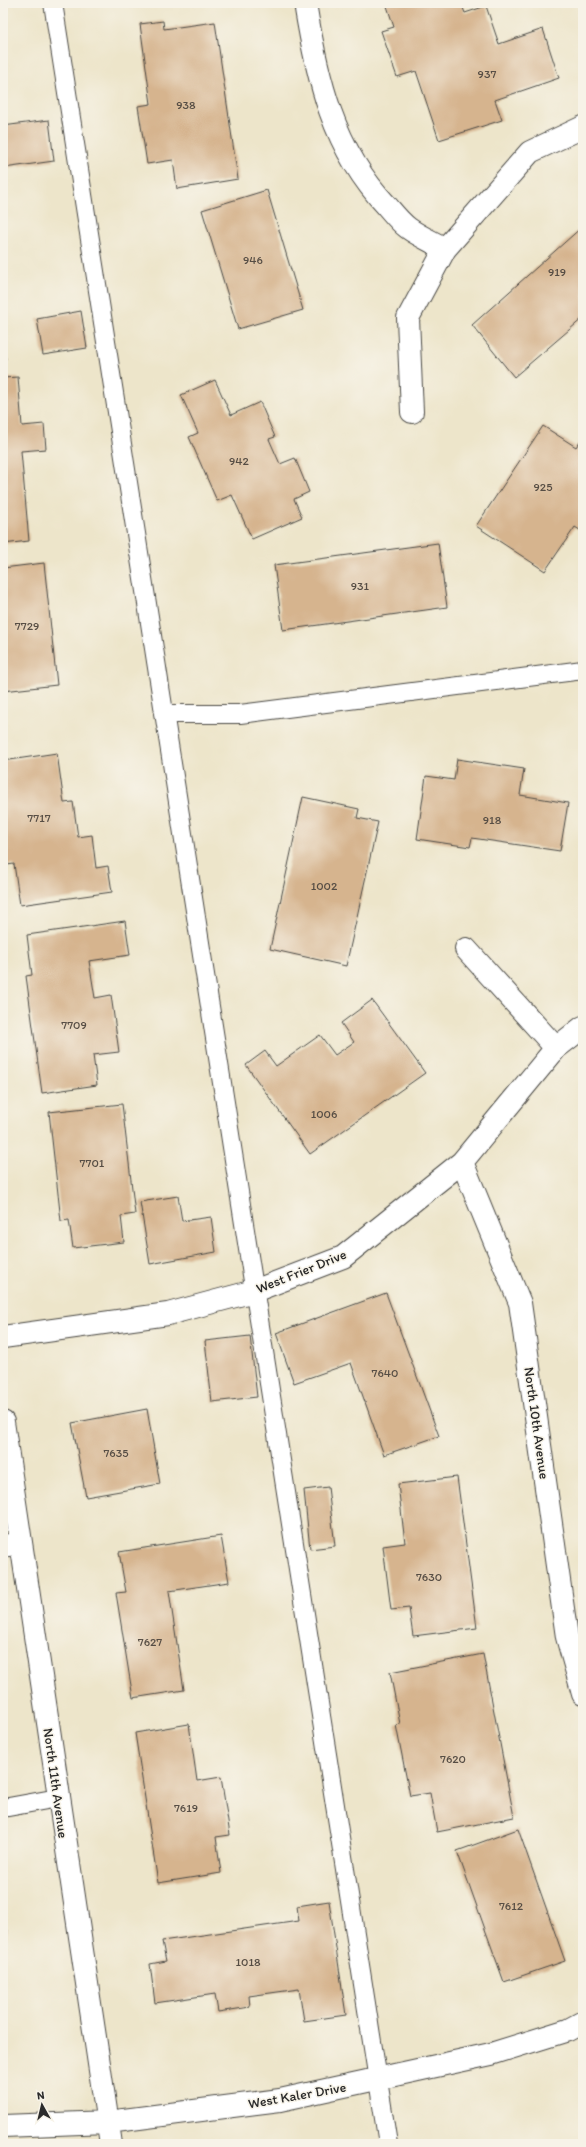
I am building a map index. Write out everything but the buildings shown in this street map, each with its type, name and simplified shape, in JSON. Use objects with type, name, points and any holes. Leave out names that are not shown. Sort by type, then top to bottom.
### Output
[{"type":"street","points":[[305,3],[312,47],[327,105],[347,153],[375,194],[407,228],[445,249]]},
{"type":"street","points":[[412,412],[408,318],[445,249],[530,152],[583,127]]},
{"type":"street","points":[[466,949],[556,1048]]},
{"type":"street","name":"West Frier Drive","points":[[3,1336],[168,1314],[254,1291],[343,1257],[462,1162],[556,1048],[583,1027]]},
{"type":"street","name":"North 10th Avenue","points":[[462,1162],[520,1303],[567,1637],[583,1694]]},
{"type":"street","name":"North 11th Avenue","points":[[3,1422],[12,1545],[58,1798],[111,2144]]},
{"type":"street","name":"West Kaler Drive","points":[[3,2126],[108,2122],[280,2100],[491,2054],[568,2030],[583,2022]]},
{"type":"lane","points":[[53,3],[163,714],[388,2144]]},
{"type":"lane","points":[[163,714],[240,714],[583,670]]},
{"type":"lane","points":[[3,1808],[58,1798]]}]
